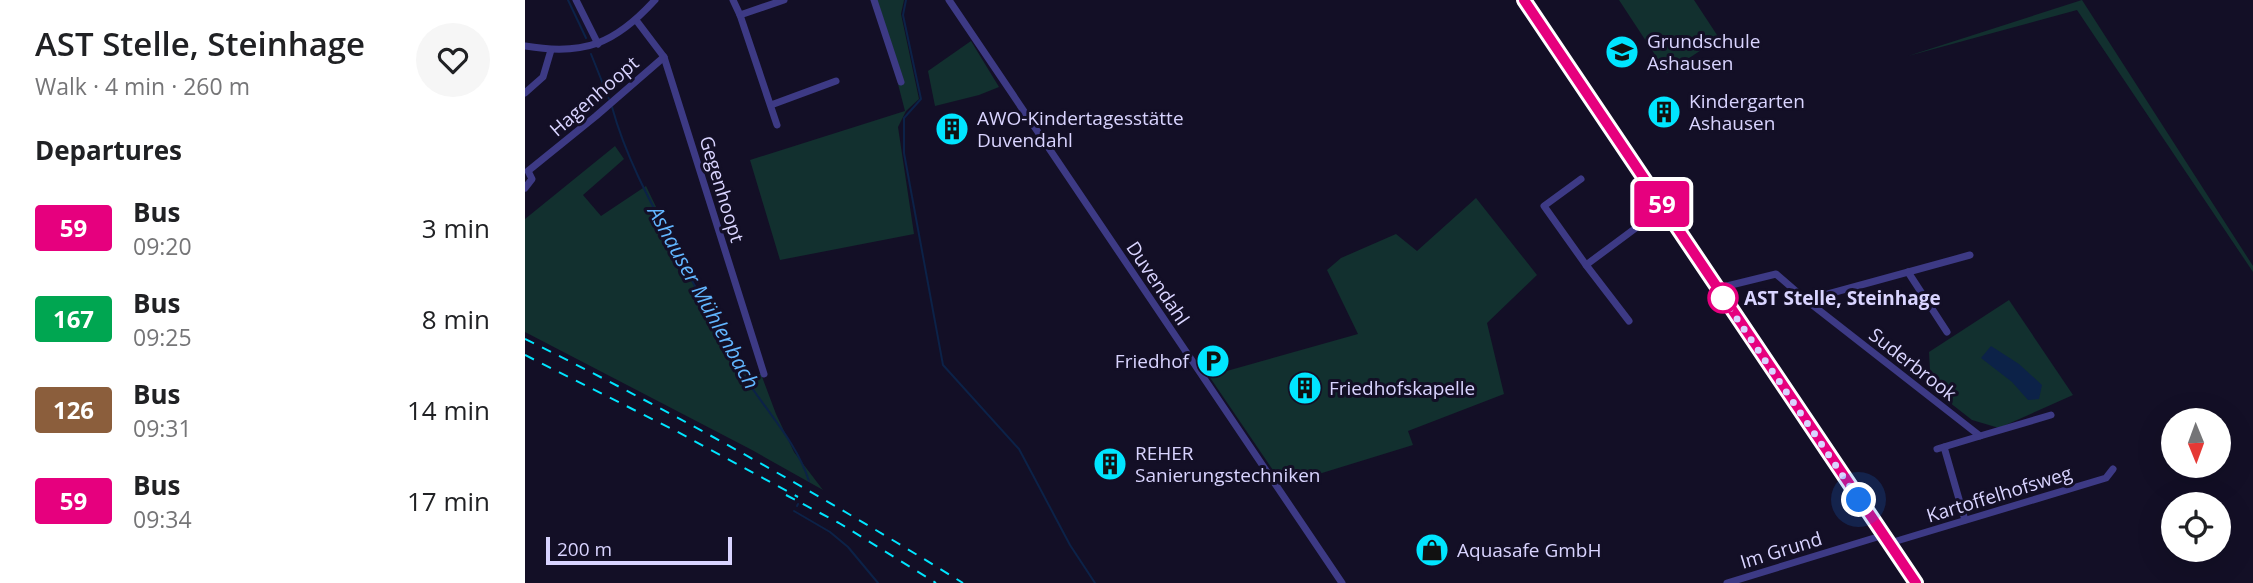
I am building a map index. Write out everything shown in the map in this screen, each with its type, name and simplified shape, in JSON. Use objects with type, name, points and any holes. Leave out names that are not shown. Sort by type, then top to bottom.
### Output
[{"type":"street","points":[[576,0],[599,44]]},
{"type":"street","points":[[527,47],[578,49],[599,44],[636,20],[655,0]]},
{"type":"street","points":[[733,0],[777,125]]},
{"type":"street","points":[[740,15],[784,0]]},
{"type":"street","points":[[874,0],[901,82]]},
{"type":"street","name":"Duvendahl","points":[[949,0],[1342,583]]},
{"type":"street","points":[[1524,0],[1916,583]]},
{"type":"street","name":"Gegenhoopt","points":[[636,20],[664,57],[764,374]]},
{"type":"street","points":[[525,93],[543,77],[551,50]]},
{"type":"street","name":"Hagenhoopt","points":[[525,188],[532,178],[528,171],[664,57]]},
{"type":"street","points":[[771,105],[836,80]]},
{"type":"street","points":[[1581,179],[1545,206],[1629,321]]},
{"type":"street","points":[[1586,265],[1664,207]]},
{"type":"street","points":[[1806,300],[1970,255]]},
{"type":"street","points":[[1908,272],[1947,332]]},
{"type":"street","name":"Suderbrook","points":[[1719,292],[1727,286],[1776,274],[1980,436]]},
{"type":"street","points":[[1965,520],[1940,448],[2052,415]]},
{"type":"street","name":"Kartoffelhofsweg","points":[[1890,543],[2106,478],[2113,469]]},
{"type":"street","name":"Im Grund","points":[[1727,583],[1884,535]]},
{"type":"green space","points":[[877,0],[904,0],[901,14],[919,99],[906,111],[898,127],[914,234],[780,260],[750,160],[905,111],[898,84],[904,82]]},
{"type":"green space","points":[[1619,0],[1694,0],[1719,38],[1667,73]]},
{"type":"green space","points":[[2082,0],[2253,266],[2253,272],[2077,10],[1908,56]]},
{"type":"green space","points":[[971,41],[999,87],[935,106],[928,71]]},
{"type":"green space","points":[[615,146],[624,159],[583,195],[601,216],[646,186],[709,317],[744,374],[761,374],[794,452],[823,490],[525,332],[525,219]]},
{"type":"green space","points":[[1476,198],[1537,275],[1487,323],[1504,394],[1408,431],[1413,445],[1283,485],[1209,376],[1358,334],[1327,270],[1341,258],[1396,234],[1417,251]]},
{"type":"green space","points":[[2009,300],[2073,395],[1999,428],[1972,420],[1931,388],[1929,352]]},
{"type":"water","points":[[1991,346],[2019,364],[2042,385],[2039,399],[2028,400],[2012,382],[1981,358]]},
{"type":"waterway","name":"Ashauser Mühlenbach","points":[[568,0],[586,38]]},
{"type":"waterway","points":[[906,0],[903,15],[921,99],[904,118],[904,153],[943,365],[1019,449],[1070,545],[1095,583]]},
{"type":"waterway","name":"Ashauser Mühlenbach","points":[[591,54],[609,99]]},
{"type":"waterway","name":"Ashauser Mühlenbach","points":[[612,107],[643,187],[713,320],[744,376],[796,453],[809,481]]},
{"type":"waterway","name":"Ashauser Mühlenbach","points":[[794,511],[830,532],[848,547],[878,583]]},
{"type":"railway","points":[[525,339],[747,456],[963,583]]},
{"type":"railway","points":[[525,355],[674,430],[798,497]]},
{"type":"railway","points":[[786,495],[839,523],[936,583]]},
{"type":"bus line","name":"59","points":[[1524,0],[1916,583]]},
{"type":"place","name":"Grundschule Ashausen","points":[[1622,52]]},
{"type":"place","name":"Kindergarten Ashausen","points":[[1664,112]]},
{"type":"place","name":"AWO-Kindertagesstätte Duvendahl","points":[[952,129]]},
{"type":"place","name":"AST Stelle, Steinhage","points":[[1723,298]]},
{"type":"place","name":"Friedhof","points":[[1213,361]]},
{"type":"place","name":"Friedhofskapelle","points":[[1305,388]]},
{"type":"place","name":"REHER Sanierungstechniken","points":[[1110,464]]},
{"type":"place","name":"Aquasafe GmbH","points":[[1432,550]]},
{"type":"route","points":[[1723,298],[1859,500]]}]
